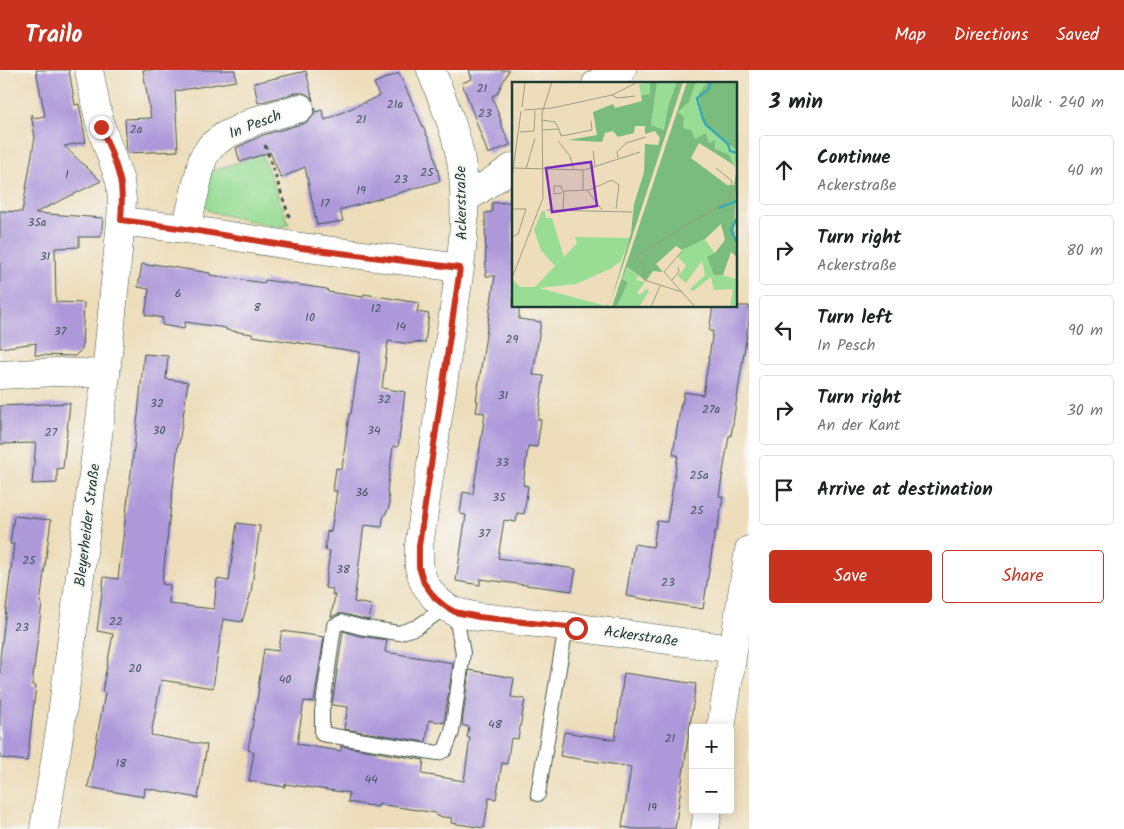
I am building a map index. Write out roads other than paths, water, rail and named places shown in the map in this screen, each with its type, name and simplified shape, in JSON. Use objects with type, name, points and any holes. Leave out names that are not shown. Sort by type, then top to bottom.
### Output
[{"type":"street","name":"Bleyerheider Straße","points":[[44,829],[61,720],[106,374],[121,220],[122,199],[120,181],[101,127],[89,70]]},
{"type":"street","name":"Ackerstraße","points":[[431,70],[451,124],[461,161],[464,230],[419,546],[419,567],[424,583],[435,598],[451,610],[479,617],[566,626],[733,649]]},
{"type":"street","points":[[599,82],[622,70]]},
{"type":"street","name":"In Pesch","points":[[186,229],[203,158],[211,146],[224,136],[257,120],[300,108]]},
{"type":"street","points":[[464,200],[512,168]]},
{"type":"street","points":[[121,220],[301,248],[460,268]]},
{"type":"street","points":[[0,375],[56,372],[106,374]]},
{"type":"street","points":[[722,724],[749,550]]},
{"type":"street","points":[[705,829],[707,814]]},
{"type":"lane","points":[[451,610],[463,653],[452,732],[445,750],[438,753],[322,734],[322,712],[334,626],[342,622],[399,633],[418,627],[451,610]]},
{"type":"lane","points":[[538,794],[566,626]]}]
